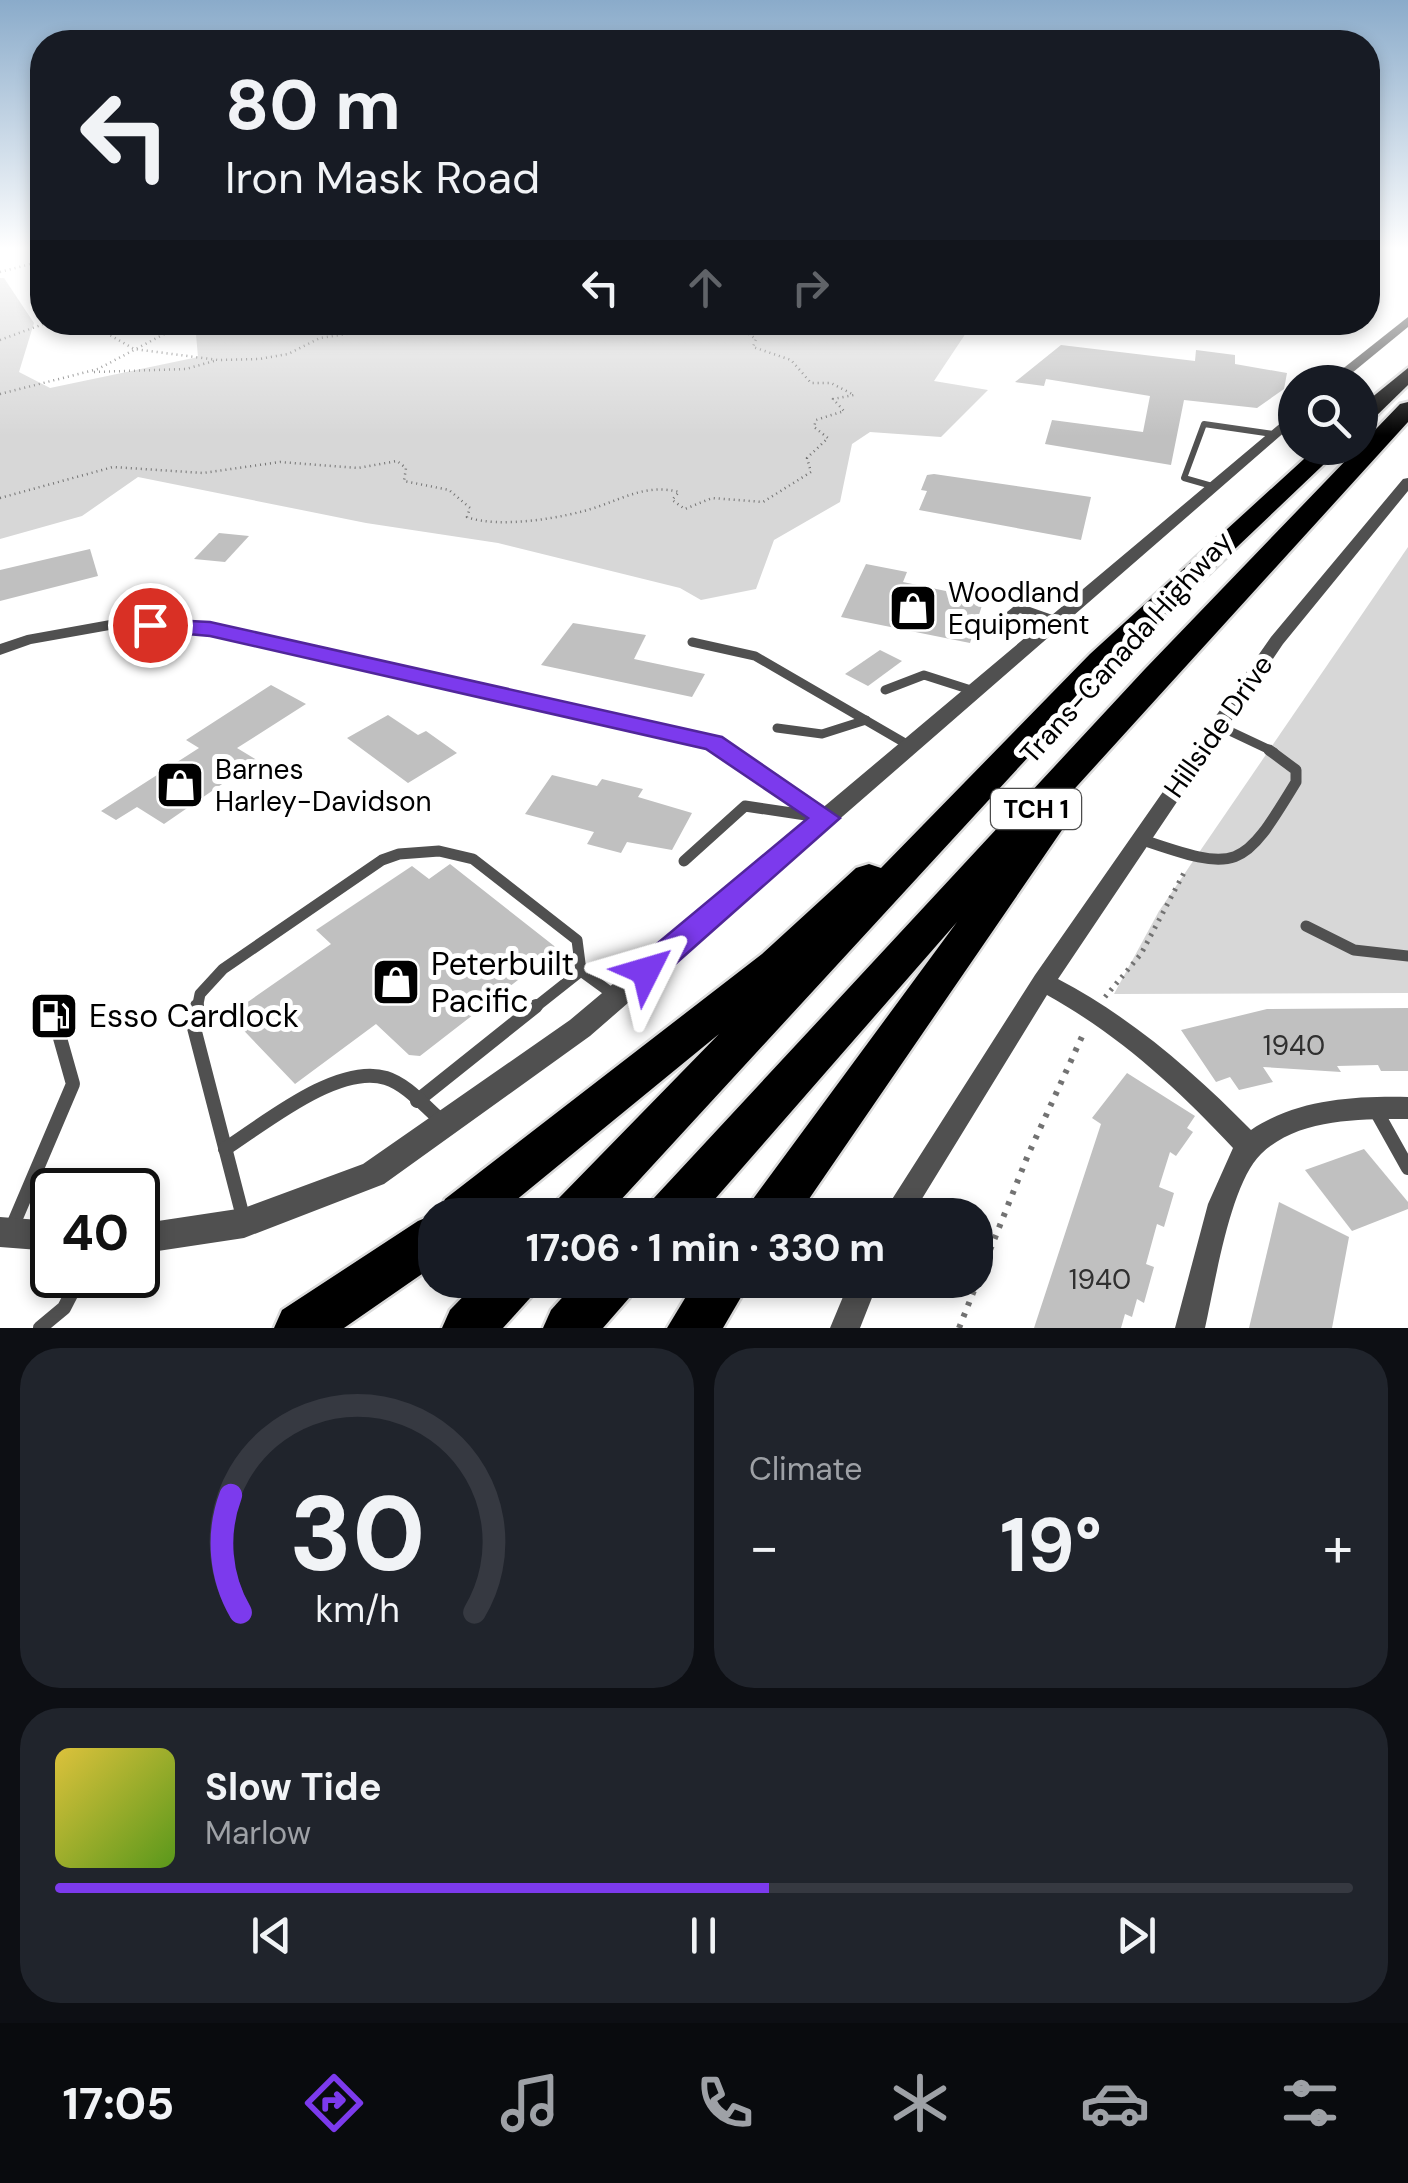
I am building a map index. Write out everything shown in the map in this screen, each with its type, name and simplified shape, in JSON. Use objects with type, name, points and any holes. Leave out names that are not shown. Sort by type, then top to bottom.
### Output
[{"type":"highway","points":[[1378,402],[1408,374]]},
{"type":"highway","name":"Trans-Canada Highway","points":[[685,1198],[1156,676],[1408,409]]},
{"type":"highway","name":"Trans-Canada Highway","points":[[591,1198],[1101,660],[1311,465]]},
{"type":"highway","points":[[483,1198],[776,965],[1101,660]]},
{"type":"highway","points":[[782,1198],[890,1041],[1156,676]]},
{"type":"highway","points":[[300,1328],[418,1248]]},
{"type":"highway","points":[[468,1328],[496,1298]]},
{"type":"highway","points":[[569,1328],[596,1298]]},
{"type":"highway","points":[[693,1328],[714,1298]]},
{"type":"street","points":[[1354,365],[1408,322]]},
{"type":"street","points":[[160,1236],[244,1223],[373,1174],[580,1028],[1278,430]]},
{"type":"street","name":"Hillside Drive","points":[[907,1198],[1043,982],[1218,726],[1278,642],[1408,482]]},
{"type":"street","points":[[0,650],[27,640],[121,623],[210,629],[714,742],[826,818]]},
{"type":"street","points":[[1043,982],[1095,1008],[1177,1070],[1250,1146]]},
{"type":"street","points":[[1190,1328],[1219,1208],[1250,1146],[1304,1117],[1408,1108]]},
{"type":"street","points":[[5,1232],[30,1234]]},
{"type":"street","points":[[845,1328],[858,1298]]},
{"type":"lane","points":[[1212,486],[1184,478],[1204,424],[1273,434]]},
{"type":"lane","points":[[991,631],[1019,608],[1056,621]]},
{"type":"lane","points":[[692,642],[755,656],[910,746]]},
{"type":"lane","points":[[885,690],[924,675],[974,691]]},
{"type":"lane","points":[[777,728],[804,737],[835,735],[866,720]]},
{"type":"lane","points":[[1140,839],[1224,866],[1249,856],[1296,782],[1296,770],[1284,757],[1218,726]]},
{"type":"lane","points":[[684,862],[745,806],[826,818]]},
{"type":"lane","points":[[244,1223],[193,1024],[200,994],[223,969],[382,860],[419,852],[474,859],[577,940],[582,971],[616,996]]},
{"type":"lane","points":[[1306,926],[1326,942],[1355,951],[1408,956]]},
{"type":"lane","points":[[417,1101],[582,971]]},
{"type":"lane","points":[[5,1232],[74,1084],[60,1038]]},
{"type":"lane","points":[[225,1149],[352,1076],[389,1079],[445,1123]]},
{"type":"lane","points":[[1374,1108],[1408,1168]]},
{"type":"lane","points":[[40,1328],[64,1308],[69,1298]]},
{"type":"path","points":[[0,340],[30,329]]},
{"type":"path","points":[[110,335],[143,350],[218,360]]},
{"type":"path","points":[[0,394],[37,389],[92,372],[167,335]]},
{"type":"path","points":[[92,372],[186,369],[218,360],[288,354],[320,338],[340,335]]},
{"type":"path","points":[[0,498],[113,467],[203,473],[304,461],[358,468],[397,461],[406,468],[404,480],[450,487],[461,493],[470,508],[467,517],[481,524],[524,524],[552,515],[593,510],[644,487],[680,492],[672,500],[685,509],[697,500],[739,498],[763,502],[811,472],[807,458],[828,438],[814,428],[816,420],[844,411],[833,399],[854,395],[830,383],[811,383],[791,360],[753,347],[756,339],[750,335]]},
{"type":"path","points":[[959,1328],[1028,1155],[1095,1008],[1141,954],[1192,858]]},
{"type":"shaded area","points":[[0,312],[27,312],[30,317],[30,335],[19,372],[50,388],[198,357],[196,335],[965,335],[934,381],[988,390],[941,437],[870,432],[852,444],[840,502],[774,540],[756,589],[701,600],[680,588],[498,543],[366,523],[138,477],[82,516],[0,539]]},
{"type":"shaded area","points":[[1408,547],[1408,993],[1114,994],[1159,911]]},
{"type":"building","points":[[1061,345],[1195,361],[1196,350],[1235,355],[1235,364],[1278,371],[1278,393],[1257,408],[1184,400],[1171,465],[1045,444],[1052,420],[1143,432],[1150,396],[1046,379],[1044,386],[1015,382]]},
{"type":"building","points":[[927,475],[1091,497],[1081,540],[919,510],[927,491],[921,490]]},
{"type":"building","points":[[219,533],[249,536],[225,562],[194,559]]},
{"type":"building","points":[[90,549],[98,576],[0,601],[0,570]]},
{"type":"building","name":"Woodland Equipment","points":[[866,564],[907,572],[903,582],[984,599],[970,643],[841,617]]},
{"type":"building","points":[[573,623],[646,635],[634,659],[705,674],[692,697],[541,665]]},
{"type":"building","points":[[880,650],[902,661],[868,686],[845,674]]},
{"type":"building","name":"Barnes Harley-Davidson","points":[[271,685],[306,704],[237,748],[257,760],[164,824],[137,807],[116,820],[101,811],[199,748],[186,740]]},
{"type":"building","points":[[388,715],[418,735],[426,731],[457,753],[408,783],[347,738]]},
{"type":"building","points":[[552,775],[597,786],[602,779],[643,789],[638,797],[692,813],[672,850],[627,842],[621,853],[587,844],[594,832],[525,814]]},
{"type":"building","name":"Peterbuilt Pacific","points":[[450,864],[558,949],[420,1056],[409,1055],[376,1024],[295,1084],[229,1015],[331,944],[316,930],[412,866],[429,879]]},
{"type":"building","points":[[1408,1008],[1408,1071],[1381,1071],[1378,1065],[1337,1066],[1341,1072],[1263,1067],[1273,1082],[1239,1090],[1230,1077],[1216,1082],[1181,1030],[1267,1009]]},
{"type":"building","points":[[1127,1073],[1195,1116],[1187,1128],[1193,1132],[1176,1156],[1170,1152],[1159,1187],[1174,1193],[1164,1227],[1157,1224],[1146,1264],[1154,1267],[1144,1303],[1137,1299],[1132,1317],[1125,1314],[1121,1328],[1034,1328],[1101,1124],[1092,1118]]},
{"type":"building","points":[[1364,1149],[1408,1202],[1408,1209],[1352,1231],[1305,1170]]},
{"type":"building","points":[[1279,1202],[1349,1237],[1332,1328],[1249,1328]]},
{"type":"place","name":"Woodland Equipment","points":[[913,608]]},
{"type":"place","name":"Barnes Harley-Davidson","points":[[180,785]]},
{"type":"place","name":"Peterbuilt Pacific","points":[[396,982]]},
{"type":"place","name":"Esso Cardlock","points":[[54,1016]]},
{"type":"route","points":[[150,625],[210,629],[714,742],[826,818],[646,971]]}]
